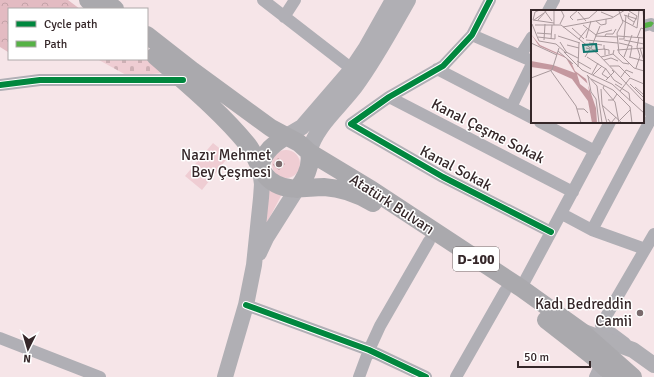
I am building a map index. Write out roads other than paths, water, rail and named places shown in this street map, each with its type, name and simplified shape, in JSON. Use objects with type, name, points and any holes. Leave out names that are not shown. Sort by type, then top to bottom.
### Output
[{"type":"main road","points":[[88,0],[97,8]]},
{"type":"main road","points":[[104,0],[114,8]]},
{"type":"main road","points":[[254,265],[266,238],[303,180],[310,160],[309,152],[313,139],[357,73],[366,48],[393,0]]},
{"type":"main road","points":[[225,377],[246,305],[254,265],[262,184],[260,170],[261,163],[266,152],[274,144],[302,127],[376,56],[408,0]]},
{"type":"main road","name":"Atatürk Bulvarı","points":[[148,36],[271,128],[285,137],[299,143],[309,152],[372,190],[513,290],[598,370],[615,377]]},
{"type":"main road","name":"Atatürk Bulvarı","points":[[148,51],[183,80],[227,122],[248,146],[260,170],[266,178],[285,188],[338,189],[358,194],[376,204],[429,241],[581,331],[634,377]]},
{"type":"main road","points":[[581,331],[633,350],[654,365]]},
{"type":"street","points":[[263,0],[357,73]]},
{"type":"street","points":[[284,17],[295,0]]},
{"type":"street","points":[[389,97],[443,66],[472,35],[490,0]]},
{"type":"street","points":[[549,10],[554,0]]},
{"type":"street","points":[[644,26],[651,24],[654,26]]},
{"type":"street","points":[[472,35],[531,62]]},
{"type":"street","points":[[520,56],[531,39]]},
{"type":"street","points":[[511,107],[531,64]]},
{"type":"street","points":[[437,69],[531,117]]},
{"type":"street","points":[[0,85],[40,80],[183,80]]},
{"type":"street","name":"Kanal Sokak","points":[[389,97],[351,124],[442,177],[551,232]]},
{"type":"street","name":"Kanal Çeşme Sokak","points":[[389,97],[573,192]]},
{"type":"street","points":[[592,230],[654,113],[644,108]]},
{"type":"street","points":[[542,123],[595,151]]},
{"type":"street","points":[[456,377],[562,214],[609,123]]},
{"type":"street","points":[[562,214],[592,230],[646,249]]},
{"type":"street","points":[[633,350],[601,325],[654,234]]},
{"type":"street","points":[[359,377],[380,326],[429,241]]},
{"type":"street","points":[[246,305],[369,350],[418,375]]},
{"type":"street","points":[[0,338],[100,377]]},
{"type":"water","name":"Nazır Mehmet Bey Çeşmesi","points":[[278,158],[285,164],[279,170],[273,165]]},
{"type":"place","name":"Nazır Mehmet Bey Çeşmesi","points":[[279,164]]},
{"type":"place","name":"Kadı Bedreddin Camii","points":[[640,313]]}]
